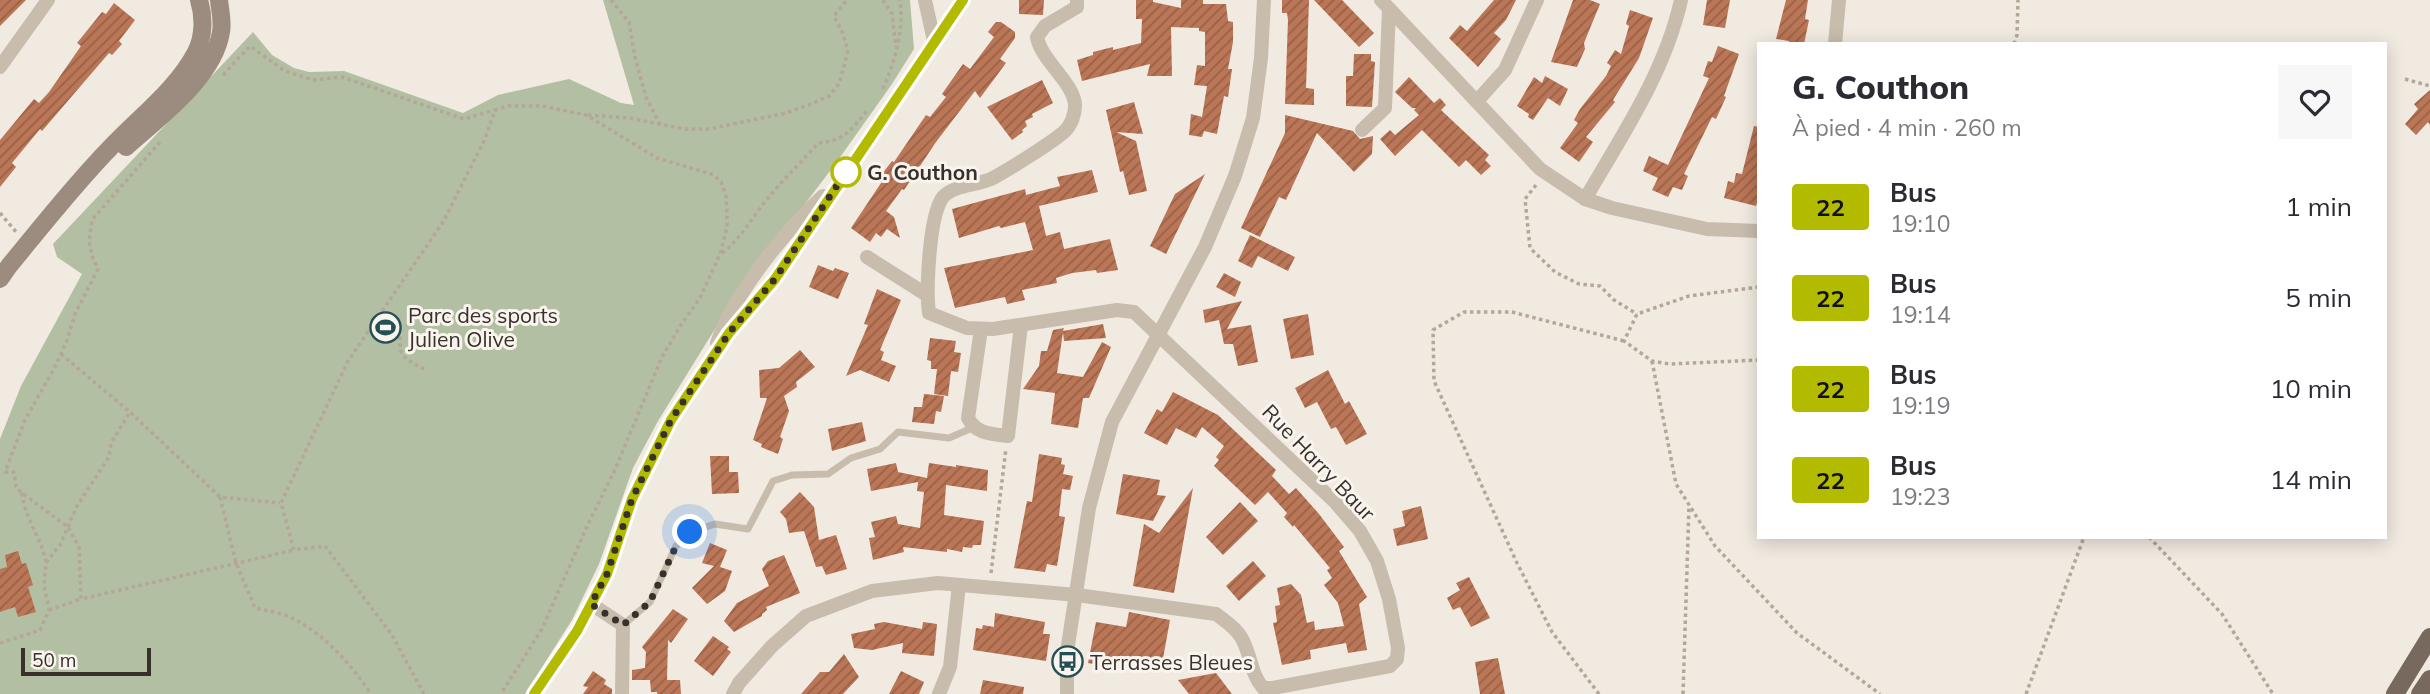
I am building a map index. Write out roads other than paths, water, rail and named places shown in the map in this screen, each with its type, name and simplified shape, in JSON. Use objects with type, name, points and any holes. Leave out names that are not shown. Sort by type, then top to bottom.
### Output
[{"type":"main road","points":[[0,279],[58,207],[188,65],[202,36],[199,0]]},
{"type":"main road","points":[[58,207],[159,118],[202,75],[215,51],[221,32],[219,0]]},
{"type":"main road","points":[[2395,694],[2430,637]]},
{"type":"main road","points":[[2420,694],[2430,679]]},
{"type":"street","points":[[0,67],[48,0]]},
{"type":"street","points":[[925,0],[934,41]]},
{"type":"street","points":[[534,694],[577,631],[607,574],[632,499],[657,445],[710,360],[775,279],[963,0]]},
{"type":"street","points":[[1077,0],[1077,7],[1045,26],[1037,37],[1039,50],[1069,90],[1075,104],[1073,119],[1064,131],[993,178],[958,188],[943,198],[935,222],[928,264],[929,313],[967,328],[981,329],[1117,310],[1134,312],[1158,334]]},
{"type":"street","points":[[1067,694],[1068,652],[1089,508],[1112,422],[1205,247],[1235,176],[1253,118],[1261,58],[1264,0]]},
{"type":"street","points":[[1477,101],[1505,70],[1537,0]]},
{"type":"street","points":[[1585,199],[1646,94],[1678,17],[1681,0]]},
{"type":"street","points":[[1835,42],[1839,0]]},
{"type":"street","points":[[1385,4],[1546,172],[1585,199],[1612,208],[1707,229],[1757,231]]},
{"type":"street","points":[[1362,130],[1385,108],[1385,4]]},
{"type":"street","points":[[710,360],[725,319],[747,287],[807,211],[839,182]]},
{"type":"street","points":[[867,257],[927,295]]},
{"type":"street","points":[[747,287],[745,295],[748,300],[755,302]]},
{"type":"street","points":[[981,329],[968,418],[972,428],[984,433],[1008,436],[1021,325]]},
{"type":"street","name":"Rue Harry Baur","points":[[1077,595],[1216,614],[1242,638],[1256,680],[1263,688],[1390,666],[1397,659],[1398,648],[1388,599],[1377,561],[1360,531],[1335,502],[1158,334]]},
{"type":"street","points":[[733,694],[739,683],[772,646],[806,616],[872,591],[938,583],[1077,595]]},
{"type":"street","points":[[939,694],[950,667],[958,585]]},
{"type":"street","points":[[591,604],[623,625],[622,694]]},
{"type":"lane","points":[[623,625],[650,602],[676,546],[690,532],[715,524],[748,529],[773,481],[792,475],[828,474],[851,458],[880,449],[898,432],[949,438],[972,428]]},
{"type":"place","name":"G. Couthon","points":[[846,172]]},
{"type":"place","name":"Parc des sports Julien Olive","points":[[385,327]]},
{"type":"place","name":"Terrasses Bleues","points":[[1067,662]]}]
